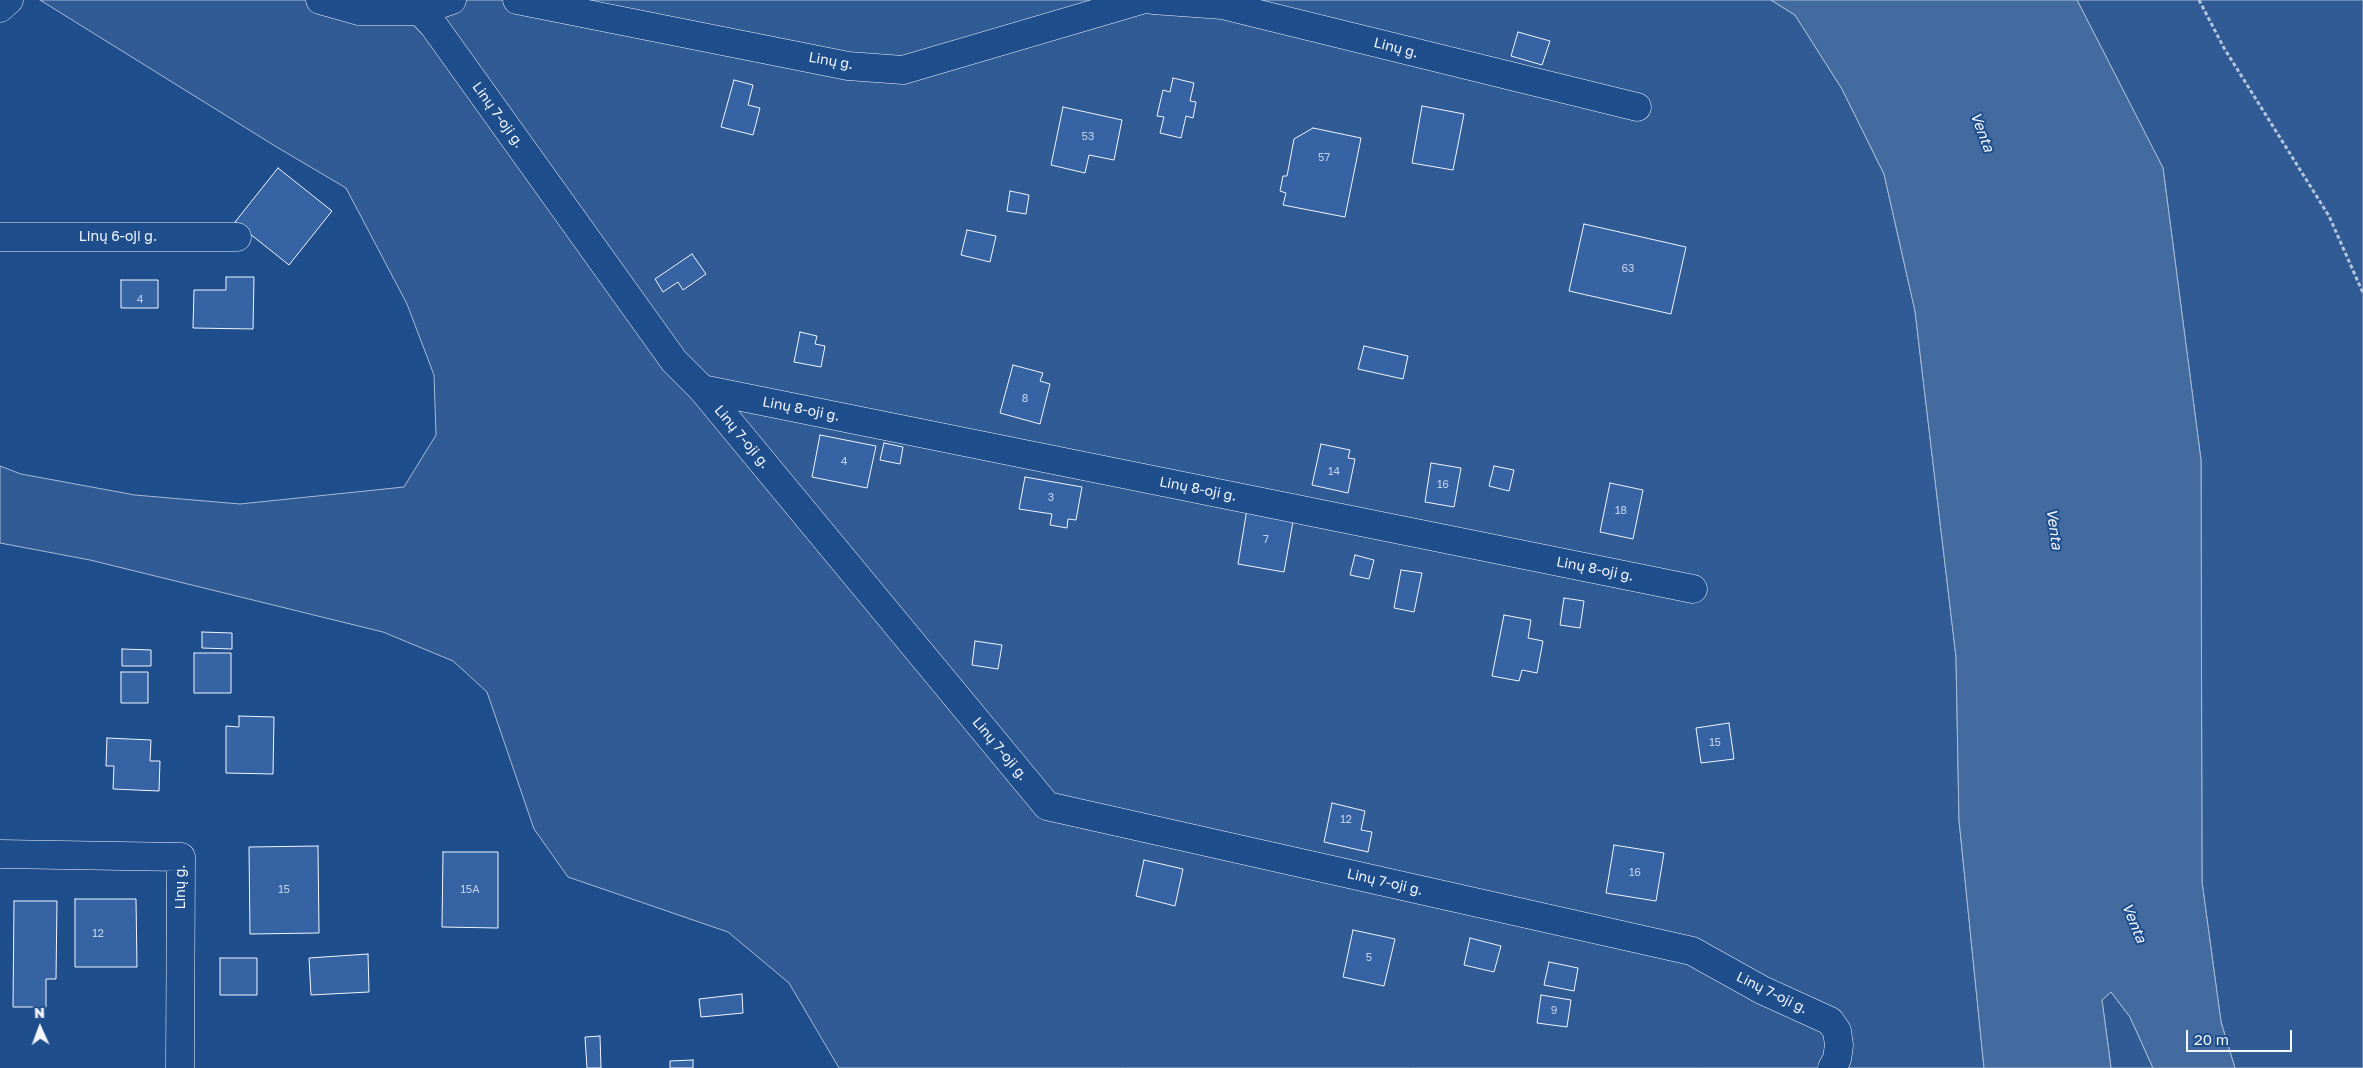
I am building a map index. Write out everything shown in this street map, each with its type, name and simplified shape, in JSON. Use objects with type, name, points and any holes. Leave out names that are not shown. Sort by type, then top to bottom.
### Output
[{"type":"street","points":[[0,8],[9,0]]},
{"type":"street","points":[[320,0],[358,11],[420,11],[452,0]]},
{"type":"street","name":"Linų g.","points":[[517,0],[848,66],[903,70],[1141,0]]},
{"type":"street","name":"Linų g.","points":[[1153,0],[1222,5],[1637,107]]},
{"type":"street","name":"Linų 7-oji g.","points":[[420,11],[434,26],[674,361],[702,389],[1046,806],[1692,951],[1762,990],[1830,1021],[1837,1031],[1839,1045],[1837,1059],[1832,1068]]},
{"type":"street","name":"Linų 6-oji g.","points":[[0,237],[236,237]]},
{"type":"street","name":"Linų 8-oji g.","points":[[702,389],[1693,589]]},
{"type":"street","name":"Linų g.","points":[[0,854],[182,857],[180,1068]]},
{"type":"path","points":[[2199,0],[2224,48],[2329,216],[2363,293]]},
{"type":"shaded area","points":[[40,0],[1771,0],[1795,15],[1842,89],[1884,174],[1915,311],[1956,657],[1959,820],[1984,1068],[839,1068],[789,983],[728,932],[568,877],[534,829],[487,692],[453,661],[383,632],[90,560],[0,543],[0,466],[21,474],[135,495],[240,504],[404,487],[436,435],[434,375],[407,304],[346,188]]},
{"type":"shaded area","points":[[2077,0],[2363,0],[2363,1068],[2235,1068],[2221,1022],[2202,882],[2201,460],[2163,168]]},
{"type":"shaded area","points":[[2111,992],[2130,1017],[2153,1068],[2111,1068],[2102,1000]]},
{"type":"water","name":"Venta","points":[[1771,0],[2077,0],[2163,168],[2201,460],[2202,882],[2221,1022],[2235,1068],[2153,1068],[2130,1017],[2111,992],[2102,1000],[2111,1068],[1984,1068],[1959,820],[1956,657],[1915,311],[1884,174],[1842,89],[1795,15]]},
{"type":"building","points":[[1518,32],[1550,41],[1542,65],[1511,56]]},
{"type":"building","points":[[1173,78],[1194,83],[1190,101],[1196,102],[1193,118],[1186,116],[1181,138],[1160,133],[1164,117],[1157,116],[1163,90],[1170,92]]},
{"type":"building","points":[[734,80],[753,85],[748,105],[760,108],[753,135],[721,127]]},
{"type":"building","points":[[1422,106],[1464,114],[1453,170],[1412,163]]},
{"type":"building","points":[[1063,107],[1122,120],[1114,160],[1089,155],[1085,173],[1051,165]]},
{"type":"building","points":[[1313,128],[1361,138],[1345,217],[1283,205],[1286,193],[1280,191],[1283,176],[1287,176],[1294,139]]},
{"type":"building","points":[[278,168],[332,211],[289,265],[235,222]]},
{"type":"building","points":[[1010,191],[1029,195],[1026,214],[1007,211]]},
{"type":"building","points":[[1584,224],[1686,247],[1671,314],[1569,291]]},
{"type":"building","points":[[967,230],[996,236],[990,262],[961,255]]},
{"type":"building","points":[[692,254],[706,274],[683,290],[678,282],[663,292],[655,279]]},
{"type":"building","points":[[226,277],[254,277],[253,329],[193,328],[194,290],[226,290]]},
{"type":"building","points":[[121,280],[158,280],[158,308],[121,308]]},
{"type":"building","points":[[800,332],[817,336],[815,344],[825,346],[821,367],[794,362]]},
{"type":"building","points":[[1364,346],[1408,356],[1403,379],[1358,369]]},
{"type":"building","points":[[1013,365],[1043,373],[1040,381],[1050,384],[1040,424],[1000,413]]},
{"type":"building","points":[[820,435],[876,446],[867,488],[812,477]]},
{"type":"building","points":[[884,443],[903,447],[900,464],[880,460]]},
{"type":"building","points":[[1321,444],[1350,450],[1348,458],[1355,459],[1348,493],[1312,485]]},
{"type":"building","points":[[1431,463],[1461,468],[1454,507],[1425,502]]},
{"type":"building","points":[[1494,466],[1514,470],[1509,491],[1489,486]]},
{"type":"building","points":[[1025,477],[1082,487],[1076,520],[1068,519],[1067,528],[1050,525],[1052,514],[1019,509]]},
{"type":"building","points":[[1610,483],[1643,490],[1633,539],[1600,532]]},
{"type":"building","points":[[1247,509],[1294,516],[1284,572],[1238,564]]},
{"type":"building","points":[[1355,555],[1374,560],[1369,579],[1350,575]]},
{"type":"building","points":[[1401,570],[1422,573],[1414,612],[1394,608]]},
{"type":"building","points":[[1564,598],[1584,601],[1580,628],[1560,625]]},
{"type":"building","points":[[1504,615],[1531,620],[1528,638],[1543,641],[1537,673],[1522,670],[1519,681],[1492,676]]},
{"type":"building","points":[[202,632],[232,633],[232,649],[202,648]]},
{"type":"building","points":[[975,641],[1002,645],[998,669],[972,665]]},
{"type":"building","points":[[122,649],[151,650],[151,666],[122,666]]},
{"type":"building","points":[[194,653],[231,653],[231,693],[194,693]]},
{"type":"building","points":[[121,672],[148,672],[148,703],[121,703]]},
{"type":"building","points":[[239,716],[274,717],[273,774],[226,773],[226,726],[239,727]]},
{"type":"building","points":[[1729,723],[1734,759],[1701,763],[1696,728]]},
{"type":"building","points":[[107,738],[151,740],[150,761],[160,761],[159,791],[113,789],[114,766],[106,766]]},
{"type":"building","points":[[1332,803],[1365,811],[1361,830],[1372,832],[1368,852],[1324,842]]},
{"type":"building","points":[[1614,845],[1664,853],[1656,901],[1606,893]]},
{"type":"building","points":[[318,846],[319,933],[250,934],[249,847]]},
{"type":"building","points":[[443,852],[498,852],[498,928],[442,927]]},
{"type":"building","points":[[1144,860],[1183,869],[1175,906],[1136,896]]},
{"type":"building","points":[[75,899],[136,899],[137,967],[75,967]]},
{"type":"building","points":[[14,901],[57,901],[56,979],[46,979],[46,1007],[13,1007]]},
{"type":"building","points":[[1353,930],[1395,939],[1384,986],[1343,977]]},
{"type":"building","points":[[1470,938],[1501,946],[1494,972],[1464,965]]},
{"type":"building","points":[[368,954],[369,992],[311,995],[309,958]]},
{"type":"building","points":[[220,958],[257,958],[257,995],[220,995]]},
{"type":"building","points":[[1549,962],[1578,968],[1574,991],[1544,985]]},
{"type":"building","points":[[742,994],[743,1013],[701,1017],[699,999]]},
{"type":"building","points":[[1541,995],[1571,1000],[1567,1027],[1537,1023]]},
{"type":"building","points":[[600,1036],[601,1068],[587,1068],[585,1037]]},
{"type":"building","points":[[693,1060],[693,1068],[670,1068],[670,1061]]}]
